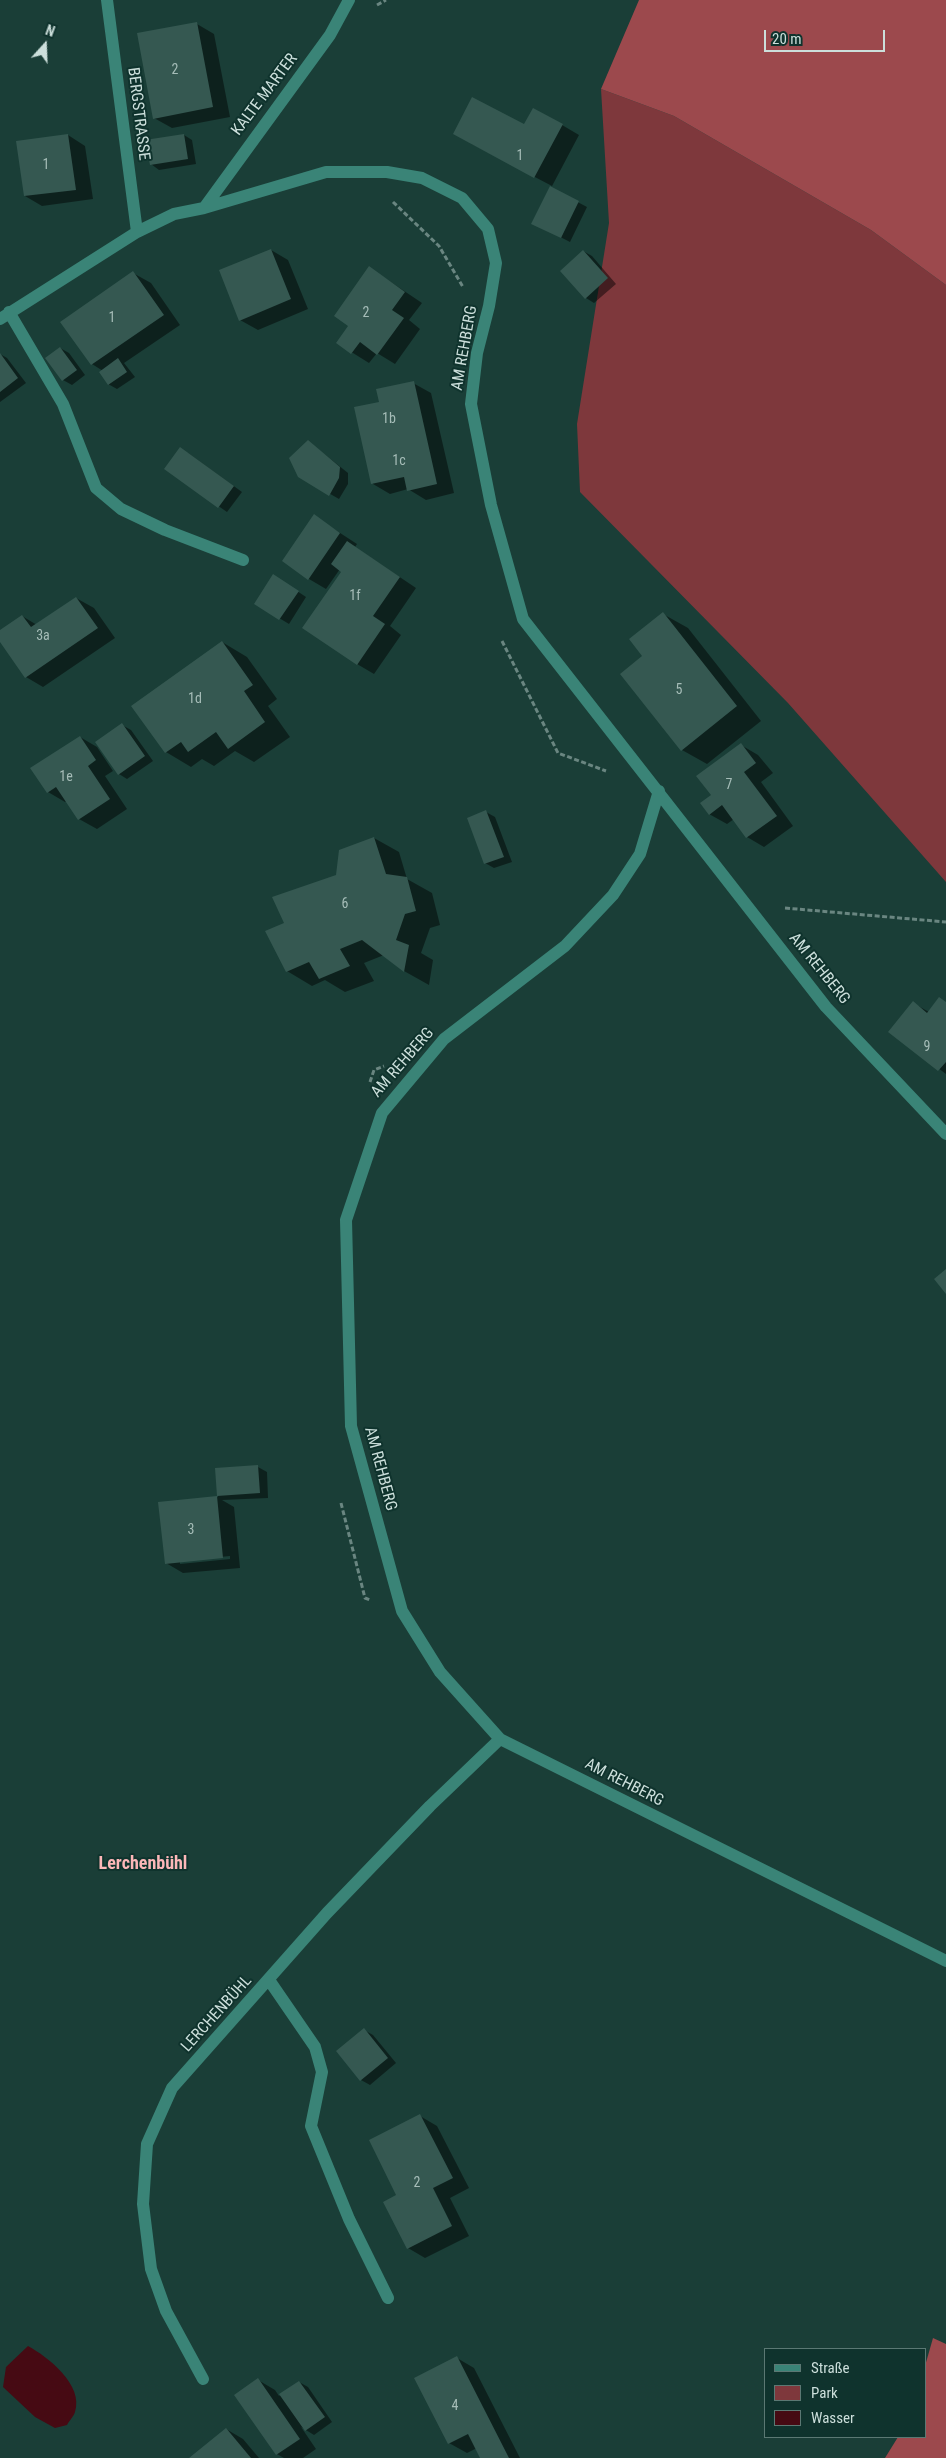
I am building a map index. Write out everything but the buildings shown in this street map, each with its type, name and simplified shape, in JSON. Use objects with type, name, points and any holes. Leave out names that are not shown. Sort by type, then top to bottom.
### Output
[{"type":"street","name":"BERGSTRASSE","points":[[107,0],[137,232]]},
{"type":"street","name":"KALTE MARTER","points":[[204,208],[330,35],[349,0]]},
{"type":"street","name":"AM REHBERG","points":[[4,316],[137,232],[174,214],[204,208],[326,172],[387,172],[422,178],[462,198],[488,229],[496,263],[489,306],[477,353],[471,404],[491,505],[523,618],[826,1007],[946,1134]]},
{"type":"street","points":[[4,316],[63,404],[96,488],[121,509],[165,530],[243,560]]},
{"type":"street","name":"AM REHBERG","points":[[659,791],[640,854],[612,895],[564,946],[444,1039],[382,1113],[346,1220],[351,1426],[402,1611],[440,1672],[500,1739],[946,1961]]},
{"type":"street","name":"LERCHENBÜHL","points":[[203,2379],[166,2310],[152,2269],[143,2204],[147,2144],[172,2088],[327,1912],[430,1806],[500,1739]]},
{"type":"street","points":[[269,1980],[315,2047],[322,2072],[311,2126],[349,2219],[388,2298]]},
{"type":"path","points":[[747,904],[946,922]]},
{"type":"green space","points":[[601,89],[674,116],[871,230],[946,285],[946,882],[788,703],[580,492],[577,424],[609,223]]},
{"type":"shaded area","points":[[639,0],[946,0],[946,285],[871,230],[674,116],[601,89]]},
{"type":"shaded area","points":[[933,2338],[946,2344],[946,2458],[885,2458],[897,2438],[926,2438],[926,2362]]},
{"type":"water","points":[[28,2346],[45,2357],[62,2373],[74,2392],[75,2412],[67,2425],[55,2428],[35,2417],[3,2387],[6,2367]]},
{"type":"district","name":"Lerchenbühl","points":[[143,1864]]}]
